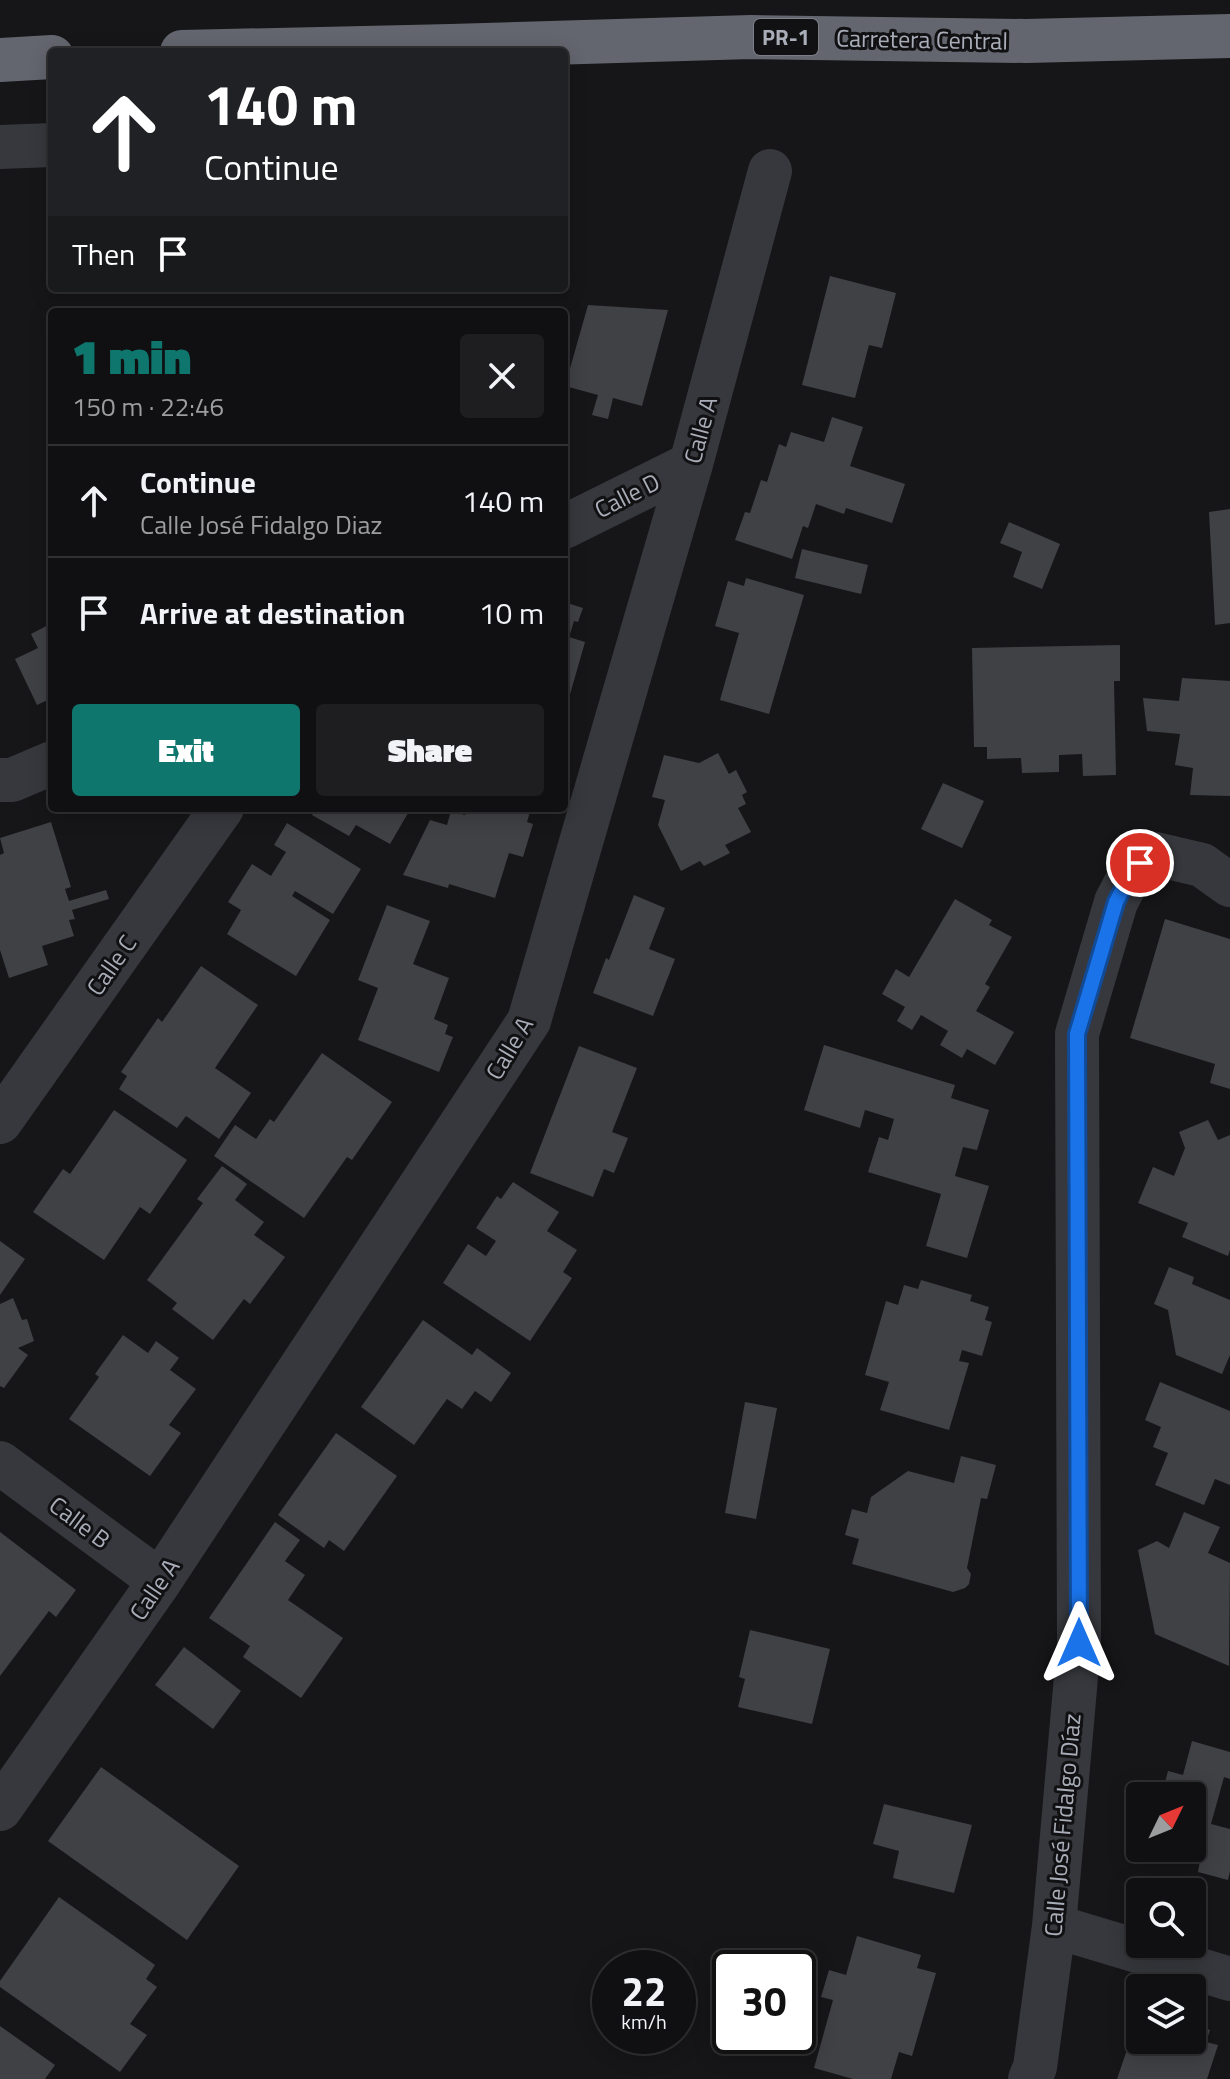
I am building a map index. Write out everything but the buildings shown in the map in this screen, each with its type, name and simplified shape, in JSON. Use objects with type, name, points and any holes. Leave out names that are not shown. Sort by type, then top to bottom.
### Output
[{"type":"highway","name":"Carretera Central","points":[[473,48],[751,37],[1026,41],[1230,36]]},
{"type":"highway","points":[[1120,39],[1193,57],[1230,62]]},
{"type":"highway","points":[[0,60],[48,57]]},
{"type":"street","points":[[0,147],[48,145]]},
{"type":"street","name":"Calle A","points":[[0,1809],[160,1581],[529,1021],[691,464],[770,171]]},
{"type":"street","name":"Calle D","points":[[568,525],[691,464]]},
{"type":"street","points":[[0,780],[12,780],[48,765]]},
{"type":"street","name":"Calle C","points":[[0,1122],[219,812]]},
{"type":"street","name":"Calle José Fidalgo Díaz","points":[[1030,2079],[1035,2067],[1054,1926],[1079,1643],[1077,1034],[1116,902],[1140,863],[1155,854],[1202,865],[1230,885]]},
{"type":"street","name":"Calle B","points":[[0,1463],[160,1581]]},
{"type":"street","points":[[1054,1926],[1230,1979]]},
{"type":"route","points":[[1079,1643],[1077,1034],[1116,902],[1140,863]]}]
